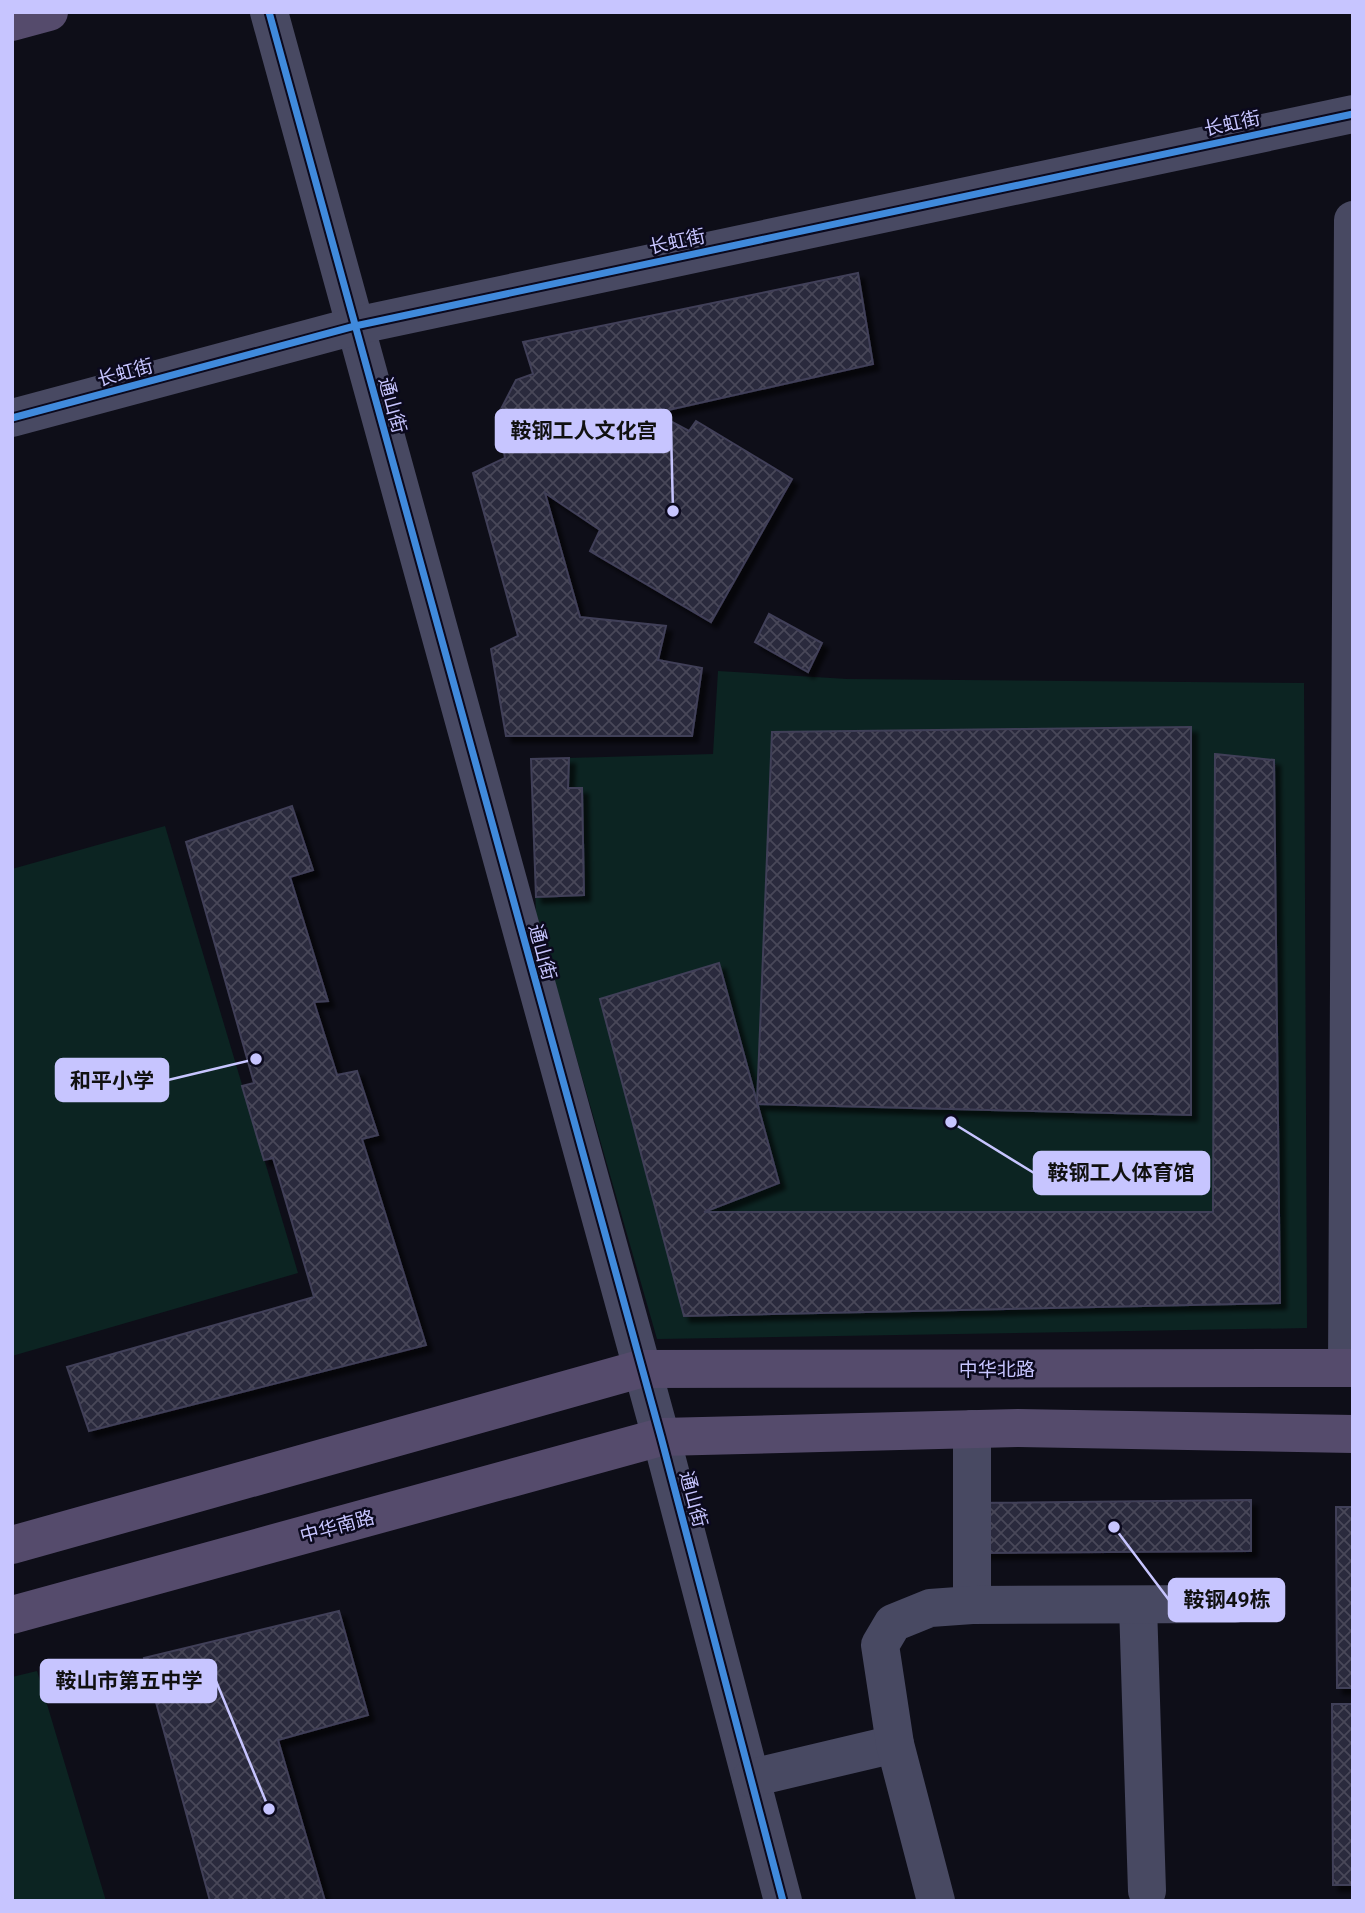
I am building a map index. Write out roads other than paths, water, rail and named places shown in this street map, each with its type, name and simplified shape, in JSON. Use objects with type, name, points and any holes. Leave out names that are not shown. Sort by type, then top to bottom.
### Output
[{"type":"main road","points":[[12,22],[50,12]]},
{"type":"main road","name":"中华北路","points":[[640,1369],[1350,1368]]},
{"type":"main road","points":[[12,1545],[640,1369]]},
{"type":"main road","points":[[661,1437],[972,1429],[1353,1434]]},
{"type":"main road","name":"中华南路","points":[[12,1615],[661,1437]]},
{"type":"street","name":"通山街","points":[[269,12],[640,1369],[661,1437],[783,1901]]},
{"type":"street","name":"长虹街","points":[[12,418],[355,326],[1353,114]]},
{"type":"street","points":[[1350,1368],[1353,220]]},
{"type":"street","points":[[972,1429],[972,1605]]},
{"type":"street","points":[[936,1901],[895,1744],[880,1645],[893,1623],[930,1608],[972,1605],[1235,1604]]},
{"type":"street","points":[[1138,1605],[1147,1891]]},
{"type":"street","points":[[751,1778],[895,1744]]},
{"type":"place","name":"鞍钢工人文化宫","points":[[673,511]]},
{"type":"place","name":"和平小学","points":[[256,1059]]},
{"type":"place","name":"鞍钢工人体育馆","points":[[951,1122]]},
{"type":"place","name":"鞍钢49栋","points":[[1114,1527]]},
{"type":"place","name":"鞍山市第五中学","points":[[269,1809]]}]
